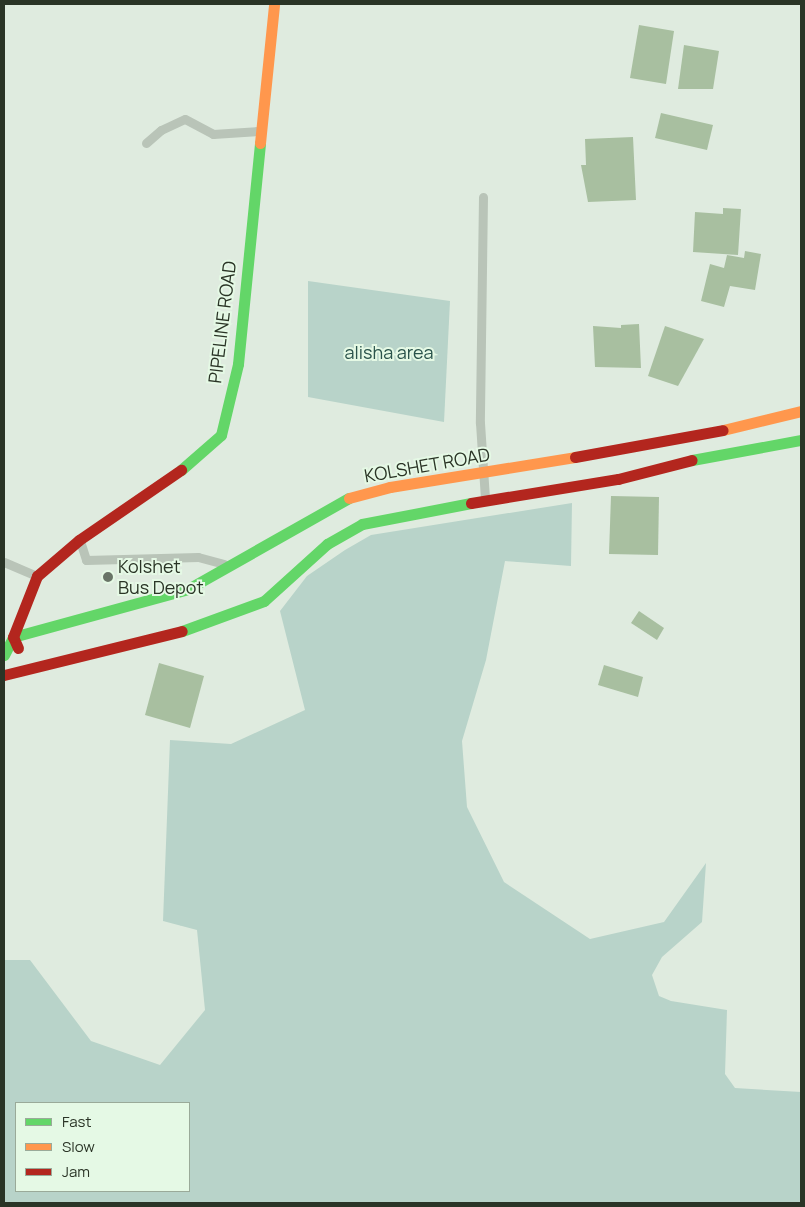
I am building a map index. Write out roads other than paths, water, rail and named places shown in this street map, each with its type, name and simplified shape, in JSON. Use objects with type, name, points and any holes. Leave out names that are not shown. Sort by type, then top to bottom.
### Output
[{"type":"street","name":"PIPELINE ROAD","points":[[13,637],[37,576],[79,540],[175,475],[222,435],[238,364],[258,132],[274,4]]},
{"type":"street","name":"KOLSHET ROAD","points":[[13,637],[188,589],[232,566],[354,512],[390,486],[615,452],[783,418],[801,411]]},
{"type":"street","points":[[783,418],[786,442]]},
{"type":"street","name":"KOLSHET ROAD","points":[[4,675],[26,666],[188,630],[264,601],[327,544],[354,512],[485,498],[618,479],[801,440]]},
{"type":"street","points":[[615,452],[618,479]]},
{"type":"street","points":[[13,637],[26,666]]},
{"type":"street","points":[[4,655],[13,637]]},
{"type":"lane","points":[[146,144],[161,130],[185,119],[213,134],[258,132]]},
{"type":"lane","points":[[483,197],[481,472],[485,498]]},
{"type":"lane","points":[[79,540],[86,560],[198,556],[232,566]]},
{"type":"lane","points":[[4,562],[37,576]]},
{"type":"place","name":"Kolshet Bus Depot","points":[[108,577]]},
{"type":"park label","name":"alisha area","points":[[389,352]]}]
